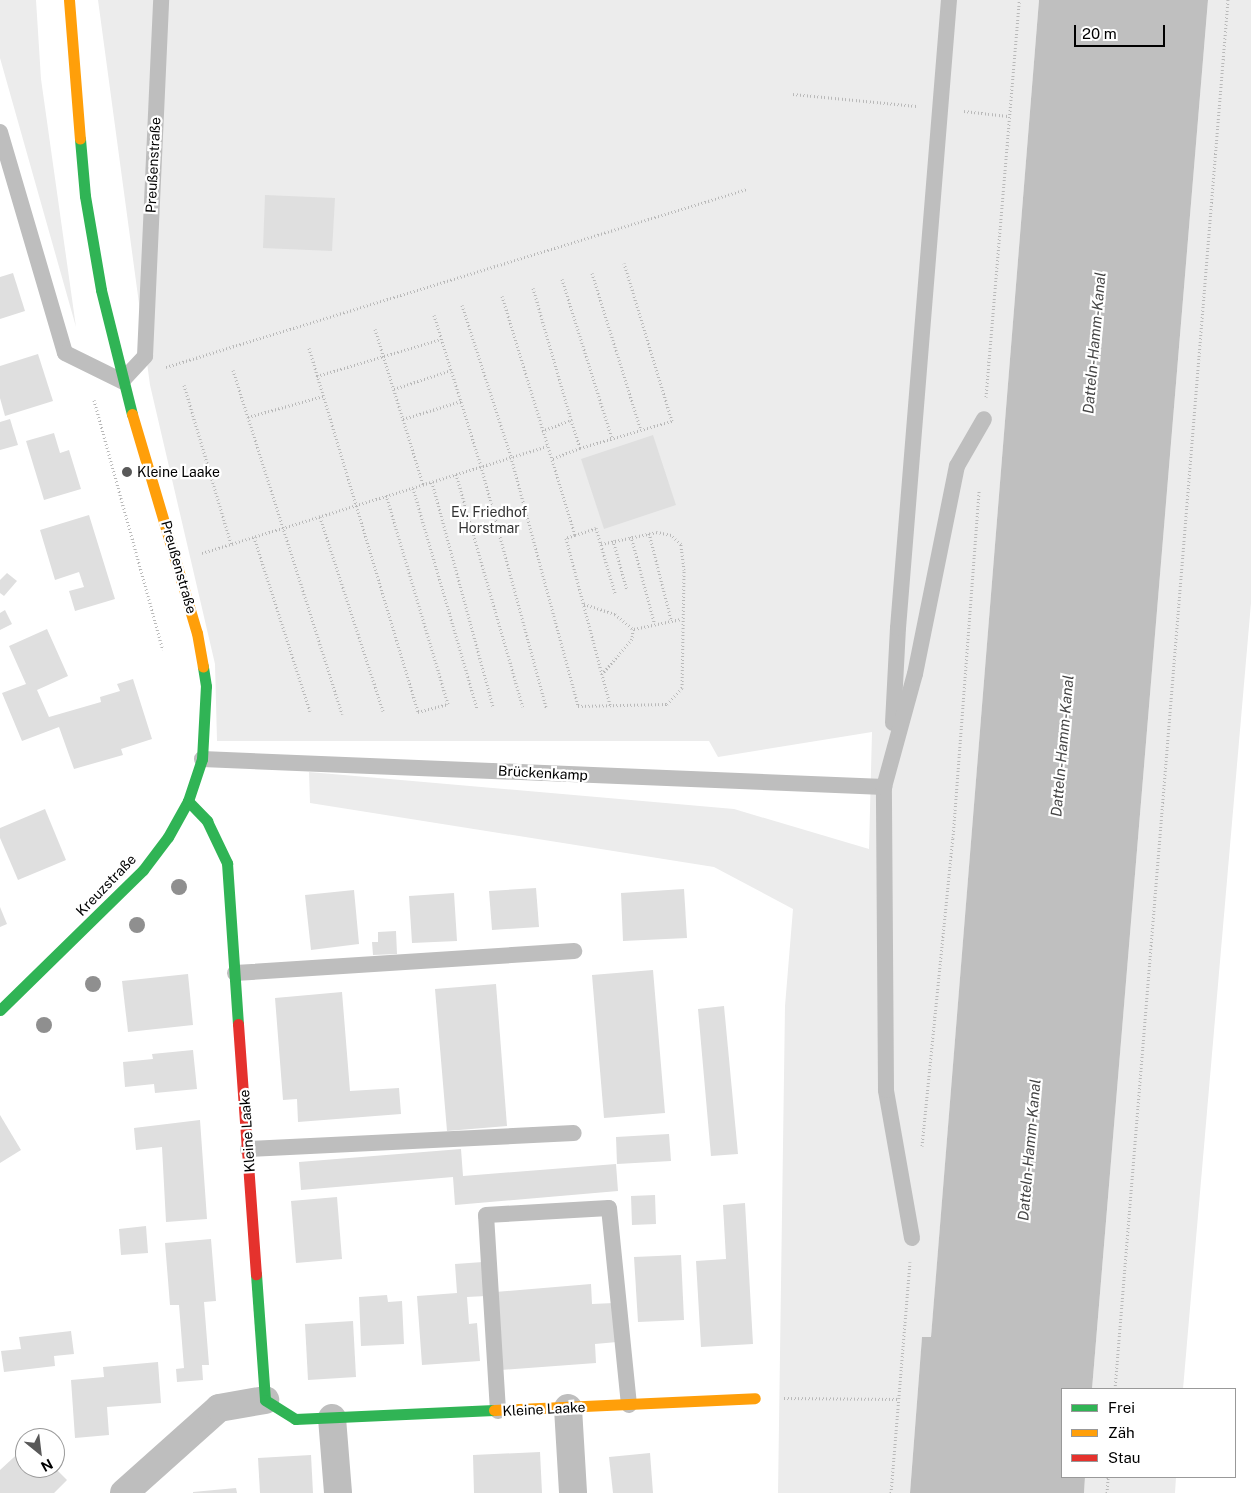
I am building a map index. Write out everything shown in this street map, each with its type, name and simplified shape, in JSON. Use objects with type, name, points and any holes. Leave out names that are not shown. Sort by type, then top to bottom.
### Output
[{"type":"street","name":"Preußenstraße","points":[[69,0],[85,196],[122,380],[178,560],[203,659],[206,712],[202,759]]},
{"type":"street","name":"Kreuzstraße","points":[[0,1010],[143,870],[168,837],[188,801],[202,759]]},
{"type":"street","name":"Kleine Laake","points":[[188,801],[208,821],[227,863],[265,1400],[295,1418],[332,1418],[755,1398]]},
{"type":"street","points":[[124,1493],[219,1408],[265,1400]]},
{"type":"street","points":[[568,1408],[573,1493]]},
{"type":"street","points":[[332,1418],[338,1493]]},
{"type":"lane","name":"Preußenstraße","points":[[122,380],[145,356],[161,0]]},
{"type":"lane","points":[[892,748],[898,628],[949,0]]},
{"type":"lane","points":[[0,132],[65,353],[122,380]]},
{"type":"lane","points":[[912,1238],[886,1090],[884,786],[892,748],[915,674],[957,466],[984,419]]},
{"type":"lane","name":"Brückenkamp","points":[[202,759],[884,786]]},
{"type":"lane","points":[[235,973],[574,951]]},
{"type":"lane","points":[[248,1149],[574,1133]]},
{"type":"lane","points":[[498,1411],[486,1216],[609,1208],[629,1405]]},
{"type":"path","points":[[984,419],[1019,0]]},
{"type":"path","points":[[1115,1388],[1228,0]]},
{"type":"path","points":[[793,94],[1008,116]]},
{"type":"path","points":[[122,380],[747,189]]},
{"type":"path","points":[[551,459],[580,448],[672,421],[624,263]]},
{"type":"path","points":[[592,273],[641,430]]},
{"type":"path","points":[[562,280],[612,439]]},
{"type":"path","points":[[533,288],[580,448]]},
{"type":"path","points":[[502,296],[546,446],[575,535]]},
{"type":"path","points":[[462,306],[511,457],[578,706],[667,704],[675,699],[682,688],[684,570],[681,544],[671,534],[649,533],[601,544]]},
{"type":"path","points":[[434,315],[481,466],[546,708]]},
{"type":"path","points":[[375,329],[423,484]]},
{"type":"path","points":[[317,376],[441,339]]},
{"type":"path","points":[[309,348],[418,712],[448,704],[386,496]]},
{"type":"path","points":[[233,370],[342,714]]},
{"type":"path","points":[[394,389],[451,370]]},
{"type":"path","points":[[184,385],[231,544]]},
{"type":"path","points":[[248,417],[323,396]]},
{"type":"path","points":[[403,419],[460,401]]},
{"type":"path","points":[[542,431],[571,420]]},
{"type":"path","points":[[178,560],[546,446]]},
{"type":"path","points":[[456,474],[523,707]]},
{"type":"path","points":[[921,1150],[954,838],[980,479]]},
{"type":"path","points":[[432,482],[493,707]]},
{"type":"path","points":[[413,488],[477,708]]},
{"type":"path","points":[[320,516],[383,711]]},
{"type":"path","points":[[610,705],[566,538],[596,528],[615,593]]},
{"type":"path","points":[[649,533],[671,619]]},
{"type":"path","points":[[631,536],[654,622]]},
{"type":"path","points":[[254,537],[310,711]]},
{"type":"path","points":[[613,540],[628,590]]},
{"type":"path","points":[[584,604],[615,614],[633,629]]},
{"type":"path","points":[[633,629],[654,622],[682,619]]},
{"type":"path","points":[[602,674],[632,639],[633,629]]},
{"type":"path","points":[[891,1493],[912,1238]]},
{"type":"path","points":[[755,1398],[898,1399]]},
{"type":"path","points":[[1107,1493],[1108,1478]]},
{"type":"green space","points":[[0,0],[36,0],[41,79],[76,327],[0,58]]},
{"type":"green space","name":"Ev. Friedhof Horstmar","points":[[98,0],[1039,0],[931,1338],[922,1338],[910,1493],[778,1493],[785,1006],[793,909],[714,867],[310,803],[309,772],[734,809],[869,849],[872,732],[718,757],[709,741],[217,741],[215,664],[150,385]]},
{"type":"green space","points":[[1208,0],[1251,0],[1251,603],[1183,1388],[1092,1388]]},
{"type":"green space","points":[[1085,1478],[1176,1478],[1175,1493],[1084,1493]]},
{"type":"water","name":"Datteln-Hamm-Kanal","points":[[1039,0],[1208,0],[1092,1388],[1061,1388],[1061,1478],[1085,1478],[1084,1493],[910,1493],[922,1337],[931,1337]]},
{"type":"building","points":[[265,195],[335,198],[332,251],[263,248]]},
{"type":"building","points":[[13,273],[25,311],[0,319],[0,277]]},
{"type":"building","points":[[38,354],[53,401],[5,416],[0,398],[0,366]]},
{"type":"building","points":[[10,419],[18,445],[0,450],[0,422]]},
{"type":"building","points":[[54,433],[60,453],[69,450],[81,489],[44,500],[26,441]]},
{"type":"building","points":[[653,435],[676,505],[604,529],[581,459]]},
{"type":"building","points":[[89,515],[115,599],[75,611],[69,591],[84,587],[79,572],[55,580],[40,530]]},
{"type":"building","points":[[7,573],[17,581],[4,596],[0,593],[0,580]]},
{"type":"building","points":[[5,610],[12,624],[0,630],[0,613]]},
{"type":"building","points":[[47,629],[68,676],[37,690],[49,717],[101,702],[100,697],[120,691],[117,684],[133,679],[152,739],[121,749],[123,755],[74,769],[59,727],[22,741],[2,693],[26,684],[9,646]]},
{"type":"building","points":[[45,809],[66,860],[18,880],[0,838],[0,828]]},
{"type":"building","points":[[536,888],[539,927],[492,930],[489,891]]},
{"type":"building","points":[[684,889],[687,938],[623,941],[621,893]]},
{"type":"building","points":[[354,890],[359,944],[311,950],[305,895]]},
{"type":"building","points":[[454,893],[457,941],[412,943],[409,896]]},
{"type":"building","points":[[0,907],[7,924],[0,927]]},
{"type":"building","points":[[396,931],[397,954],[373,955],[372,942],[378,942],[378,932]]},
{"type":"building","points":[[653,970],[665,1113],[604,1118],[592,975]]},
{"type":"building","points":[[188,974],[193,1025],[128,1032],[122,981]]},
{"type":"building","points":[[496,984],[507,1126],[447,1131],[435,989]]},
{"type":"building","points":[[342,992],[350,1091],[399,1088],[401,1114],[298,1122],[297,1099],[283,1100],[275,998]]},
{"type":"building","points":[[724,1006],[738,1154],[711,1156],[698,1009]]},
{"type":"building","points":[[193,1050],[197,1089],[155,1093],[154,1084],[125,1087],[123,1062],[153,1059],[152,1054]]},
{"type":"building","points":[[0,1115],[21,1150],[0,1163]]},
{"type":"building","points":[[200,1120],[207,1219],[166,1222],[162,1147],[136,1150],[134,1128]]},
{"type":"building","points":[[669,1134],[671,1161],[617,1164],[616,1137]]},
{"type":"building","points":[[461,1149],[463,1176],[616,1164],[618,1191],[455,1205],[453,1177],[301,1190],[299,1162]]},
{"type":"building","points":[[655,1195],[656,1224],[632,1225],[631,1196]]},
{"type":"building","points":[[337,1197],[342,1259],[296,1263],[291,1201]]},
{"type":"building","points":[[745,1203],[753,1344],[701,1347],[696,1261],[726,1259],[723,1205]]},
{"type":"building","points":[[146,1226],[148,1253],[121,1255],[119,1229]]},
{"type":"building","points":[[211,1239],[216,1301],[204,1302],[209,1365],[202,1365],[203,1380],[177,1382],[176,1369],[184,1368],[179,1305],[170,1305],[165,1243]]},
{"type":"building","points":[[681,1255],[684,1320],[638,1322],[634,1257]]},
{"type":"building","points":[[483,1262],[486,1296],[467,1297],[469,1324],[477,1323],[480,1361],[422,1365],[417,1296],[457,1293],[455,1264]]},
{"type":"building","points":[[591,1284],[592,1304],[614,1303],[617,1342],[595,1344],[596,1363],[501,1370],[495,1292]]},
{"type":"building","points":[[387,1295],[388,1302],[402,1301],[404,1344],[361,1346],[359,1297]]},
{"type":"building","points":[[353,1321],[356,1377],[308,1380],[305,1324]]},
{"type":"building","points":[[71,1331],[74,1354],[54,1356],[55,1366],[4,1372],[1,1351],[21,1349],[19,1337]]},
{"type":"building","points":[[158,1362],[161,1403],[107,1407],[109,1435],[75,1438],[71,1380],[104,1377],[103,1367]]},
{"type":"building","points":[[540,1452],[542,1493],[474,1493],[473,1455]]},
{"type":"building","points":[[650,1453],[653,1493],[613,1493],[609,1457]]},
{"type":"building","points":[[311,1455],[313,1493],[260,1493],[258,1458]]},
{"type":"building","points":[[15,1456],[15,1478],[65,1478],[67,1480],[54,1493],[0,1493],[0,1470]]},
{"type":"building","points":[[236,1488],[237,1493],[193,1493],[193,1492]]},
{"type":"traffic: fast","points":[[80,139],[85,196],[101,290],[132,414]]},
{"type":"traffic: fast","points":[[0,1010],[143,870],[168,837],[188,801],[202,759],[206,686],[203,666]]},
{"type":"traffic: fast","points":[[188,801],[207,821],[227,863],[238,1024]]},
{"type":"traffic: fast","points":[[256,1274],[265,1400],[295,1419],[494,1410]]},
{"type":"traffic: slow","points":[[69,0],[80,139]]},
{"type":"traffic: slow","points":[[132,414],[197,633],[203,666]]},
{"type":"traffic: slow","points":[[494,1410],[755,1398]]},
{"type":"traffic: jam","points":[[238,1024],[256,1274]]},
{"type":"place","name":"Kleine Laake","points":[[127,472]]}]
